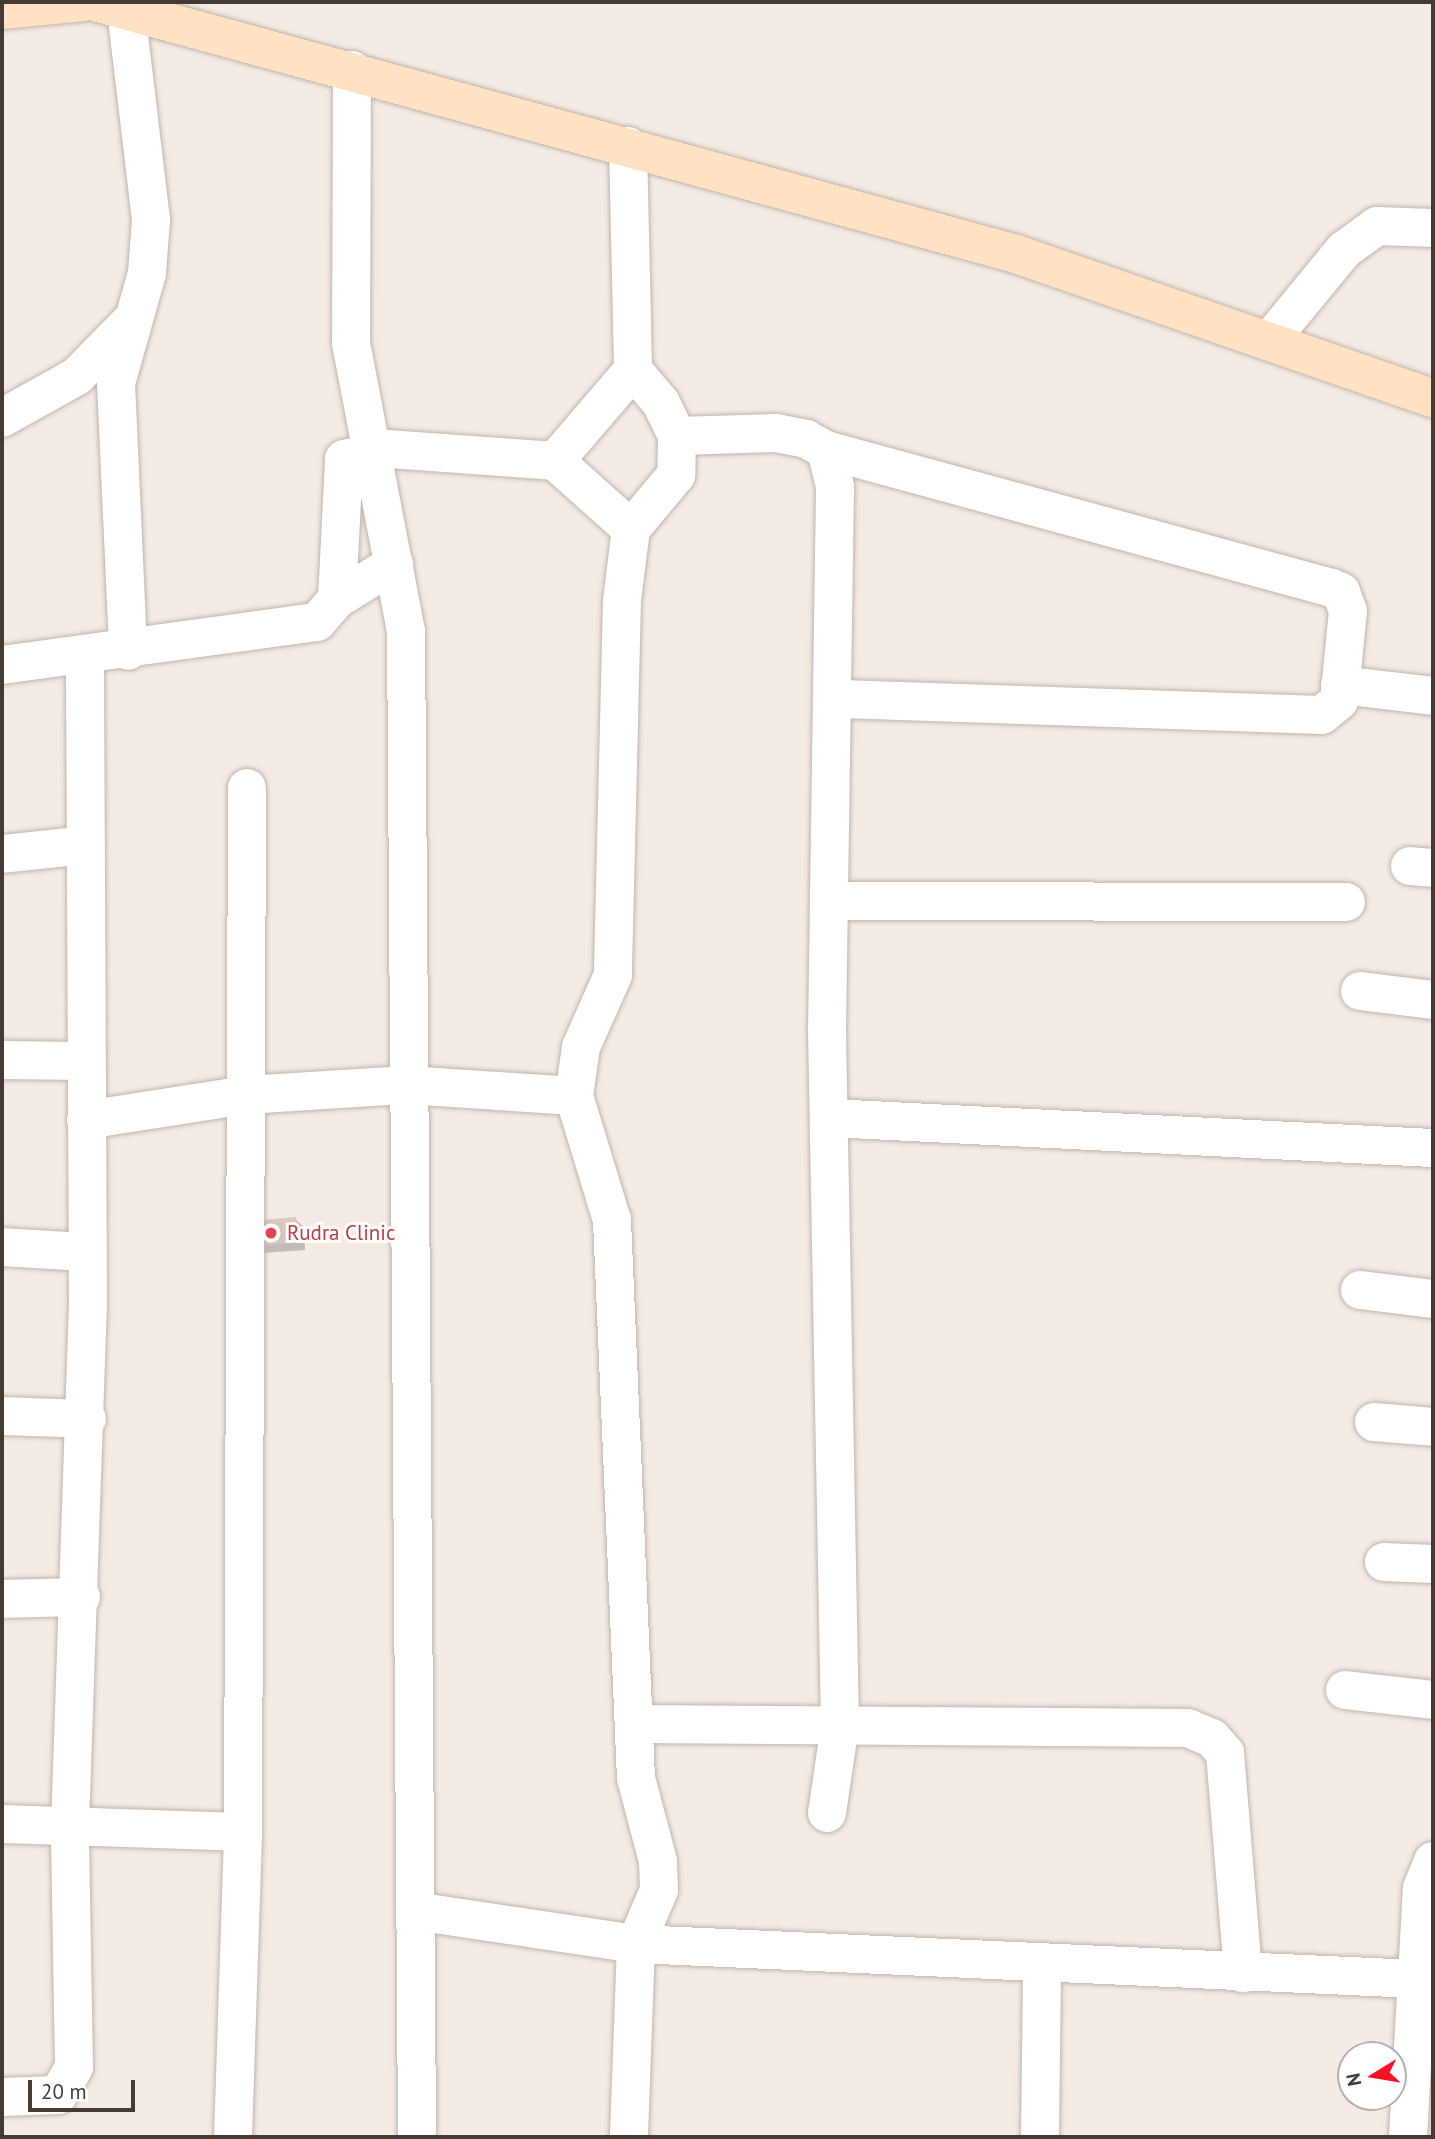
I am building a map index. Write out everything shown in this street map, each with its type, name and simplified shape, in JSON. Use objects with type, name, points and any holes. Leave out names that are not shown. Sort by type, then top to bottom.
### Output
[{"type":"street","points":[[2,10],[83,2]]},
{"type":"street","points":[[128,651],[116,383],[131,322],[147,273],[151,220],[111,6],[1016,254],[1433,398]]},
{"type":"street","points":[[352,70],[351,343],[406,631],[407,1085],[417,2137]]},
{"type":"street","points":[[628,146],[633,370],[661,403],[677,436],[676,475],[631,529],[622,600],[613,975],[581,1047],[574,1097],[612,1220],[636,1778],[659,1861],[659,1890],[636,1944],[629,2137]]},
{"type":"street","points":[[1270,340],[1344,250],[1377,226],[1433,228]]},
{"type":"street","points":[[2,418],[77,376],[131,322]]},
{"type":"street","points":[[555,461],[633,370]]},
{"type":"street","points":[[677,436],[776,433],[826,450],[1332,588],[1341,592],[1348,611],[1340,685],[1333,711],[1314,716],[833,699]]},
{"type":"street","points":[[826,450],[835,487],[829,901],[830,1118],[841,1726],[827,1813]]},
{"type":"street","points":[[337,599],[344,459],[372,453],[555,461],[631,529]]},
{"type":"street","points":[[2,664],[128,651],[317,622],[337,599],[394,564]]},
{"type":"street","points":[[2,2097],[58,2095],[74,2067],[70,1826],[86,1419],[85,655]]},
{"type":"street","points":[[1340,685],[1433,696]]},
{"type":"street","points":[[233,2137],[243,1832],[247,788]]},
{"type":"street","points":[[2,854],[86,845]]},
{"type":"street","points":[[829,901],[1346,902]]},
{"type":"street","points":[[1360,992],[1433,1000]]},
{"type":"street","points":[[2,1060],[86,1061]]},
{"type":"street","points":[[86,1120],[246,1095],[407,1085],[574,1097]]},
{"type":"street","points":[[830,1118],[1433,1148]]},
{"type":"street","points":[[2,1247],[87,1252]]},
{"type":"street","points":[[1360,1290],[1433,1299]]},
{"type":"street","points":[[2,1416],[86,1419]]},
{"type":"street","points":[[1374,1422],[1433,1427]]},
{"type":"street","points":[[1384,1562],[1433,1564]]},
{"type":"street","points":[[2,1599],[80,1597]]},
{"type":"street","points":[[1345,1690],[1433,1700]]},
{"type":"street","points":[[634,1724],[1188,1728],[1212,1738],[1225,1753],[1230,1775],[1243,1973]]},
{"type":"street","points":[[2,1824],[243,1832]]},
{"type":"street","points":[[1408,2137],[1420,1998],[1422,1888],[1433,1861]]},
{"type":"street","points":[[415,1911],[636,1944],[1243,1973],[1420,1998]]},
{"type":"street","points":[[1040,2137],[1042,1963]]},
{"type":"building","points":[[296,1217],[298,1242],[254,1246],[252,1221]]},
{"type":"place","name":"Rudra Clinic","points":[[271,1233]]}]
